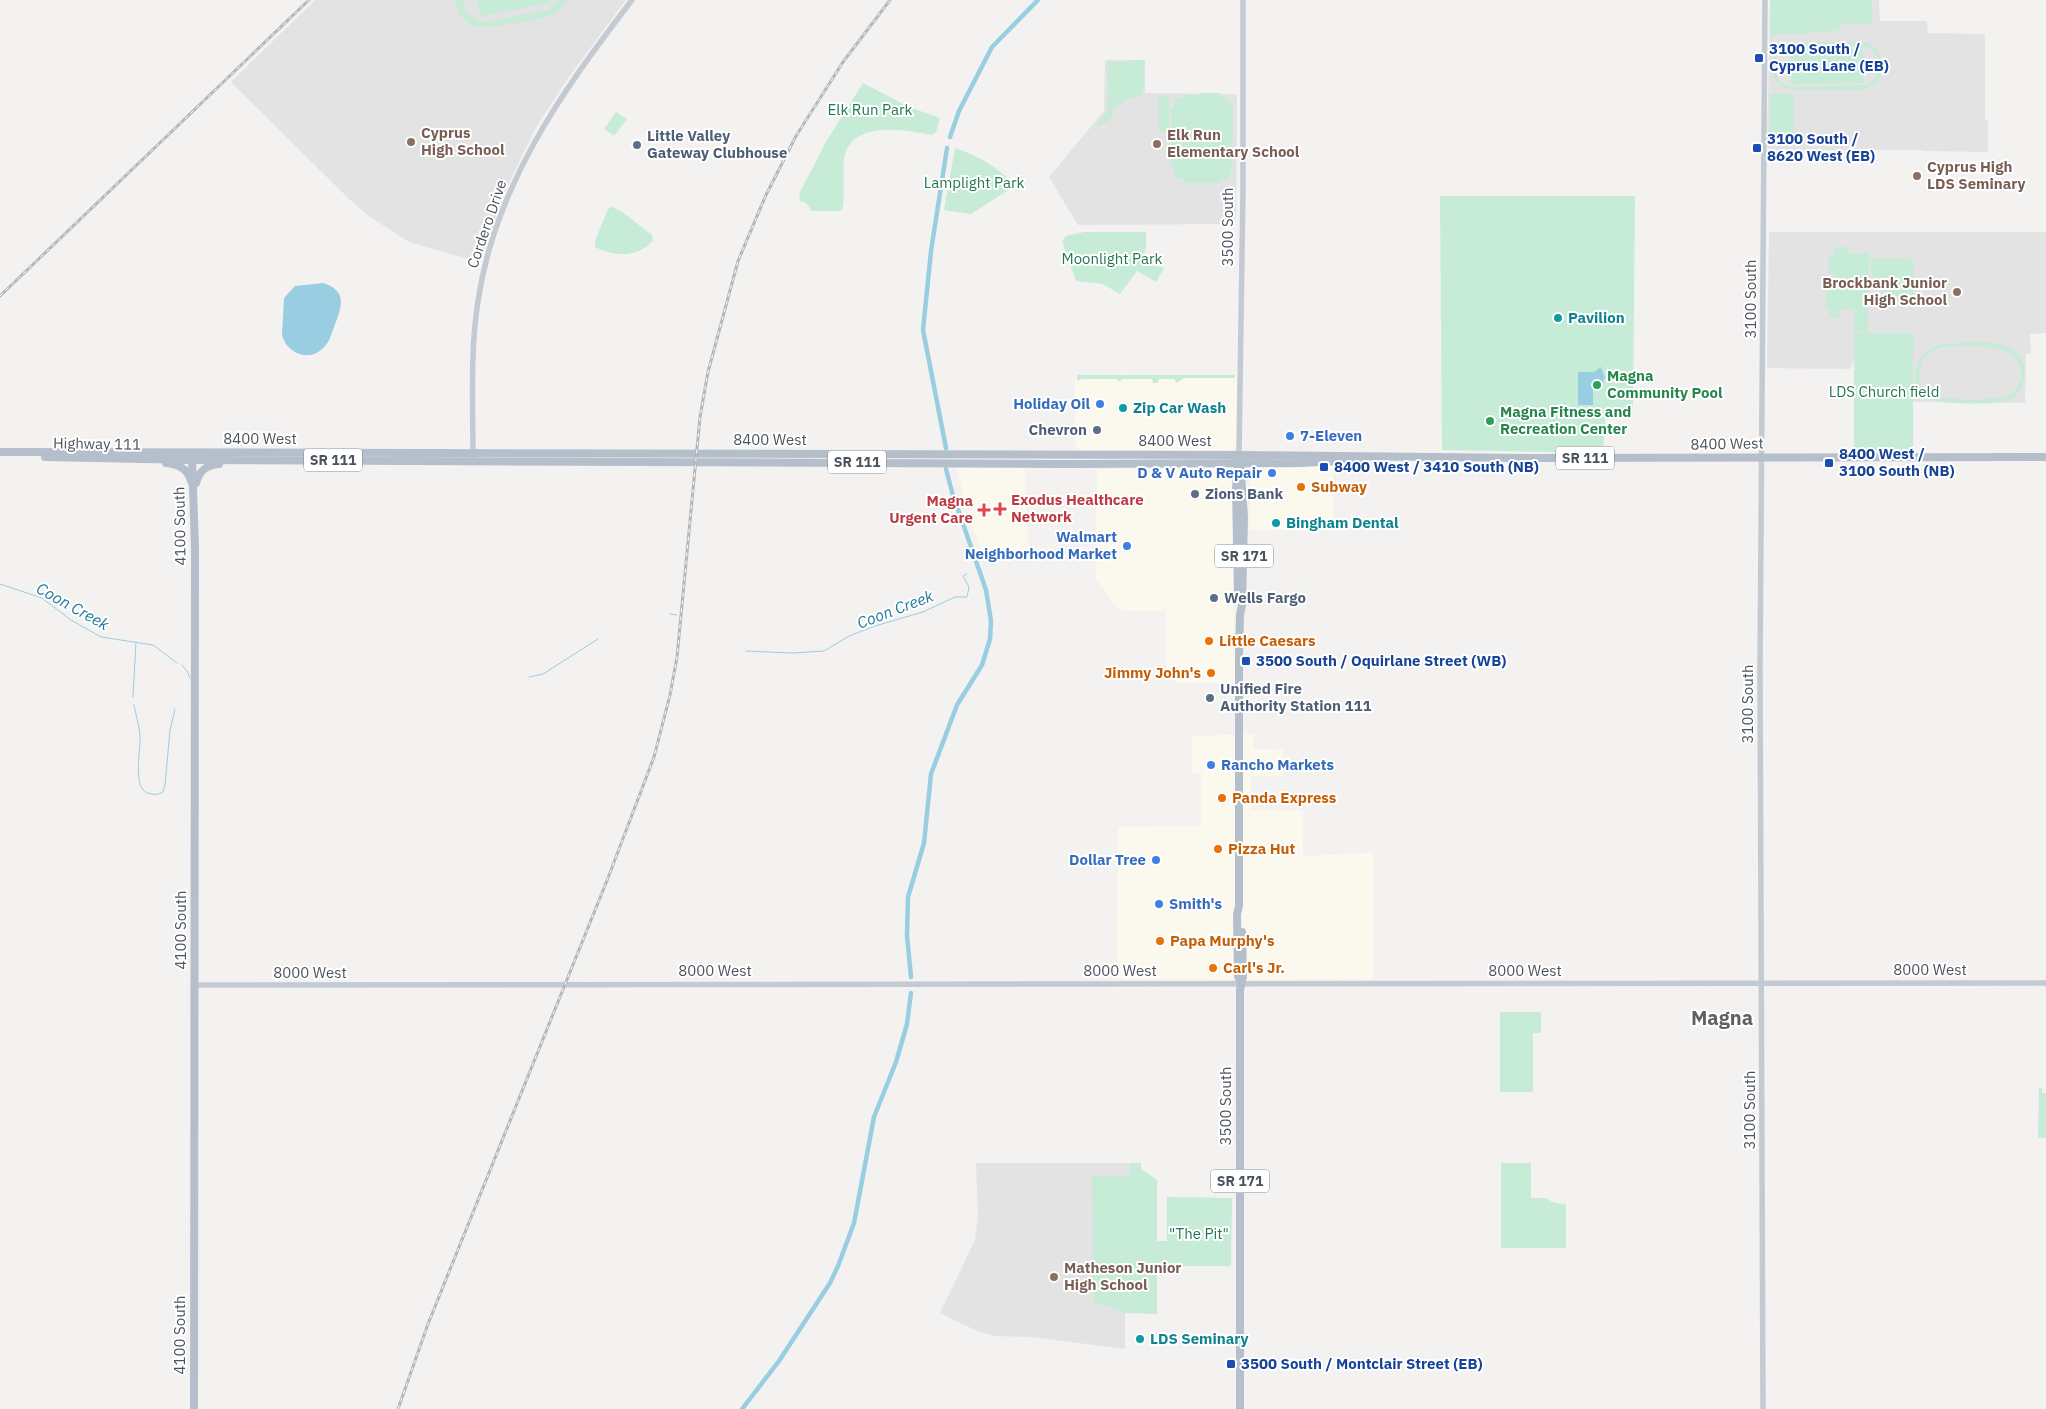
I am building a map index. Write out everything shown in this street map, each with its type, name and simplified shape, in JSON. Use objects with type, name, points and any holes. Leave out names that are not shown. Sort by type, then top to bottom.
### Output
[{"type":"main road","name":"Highway 111","points":[[0,452],[192,456]]},
{"type":"main road","name":"Highway 111","points":[[0,456],[192,456]]},
{"type":"main road","name":"8400 West","points":[[192,456],[259,460],[473,457]]},
{"type":"main road","name":"8400 West","points":[[192,456],[1239,460],[1317,462],[1408,458],[2046,457]]},
{"type":"main road","name":"4100 South","points":[[192,456],[194,493],[194,1409]]},
{"type":"main road","points":[[57,457],[91,462],[175,464],[190,475],[194,493]]},
{"type":"main road","points":[[194,493],[198,476],[207,466],[259,460]]},
{"type":"main road","name":"3500 South","points":[[1239,460],[1237,567],[1240,615],[1239,906],[1237,914],[1238,976],[1240,984],[1240,1409]]},
{"type":"street","name":"Cordero Drive","points":[[473,457],[474,325],[482,276],[497,225],[517,176],[546,120],[632,0]]},
{"type":"street","name":"3500 South","points":[[1239,460],[1243,189],[1243,0]]},
{"type":"street","name":"3100 South","points":[[1763,1409],[1761,458],[1764,0]]},
{"type":"street","name":"8000 West","points":[[194,985],[2046,983]]},
{"type":"shaded area","name":"Cyprus High School","points":[[315,0],[626,0],[568,78],[535,129],[507,187],[482,258],[478,262],[409,242],[370,217],[350,200],[231,82]]},
{"type":"shaded area","points":[[1770,0],[1879,0],[1880,21],[1927,21],[1928,33],[1985,34],[1985,120],[1988,121],[1988,152],[1770,150],[1767,147]]},
{"type":"shaded area","name":"Elk Run Elementary School","points":[[1105,60],[1145,60],[1145,93],[1237,94],[1236,218],[1233,224],[1078,225],[1049,177],[1104,111]]},
{"type":"shaded area","name":"Brockbank Junior High School","points":[[1769,232],[2046,232],[2046,333],[2030,334],[2031,354],[2026,354],[2025,403],[1913,402],[1913,333],[1854,333],[1854,361],[1850,369],[1767,368]]},
{"type":"shaded area","points":[[1075,375],[1237,375],[1236,446],[1234,449],[1229,450],[1079,450],[1075,445]]},
{"type":"shaded area","points":[[1333,466],[1333,530],[1250,530],[1250,475],[1252,469]]},
{"type":"shaded area","points":[[957,468],[1025,468],[1029,556],[984,555],[969,518]]},
{"type":"shaded area","points":[[1097,469],[1229,469],[1232,475],[1235,683],[1175,683],[1166,666],[1166,611],[1125,611],[1114,605],[1096,579]]},
{"type":"shaded area","points":[[1254,734],[1253,749],[1284,750],[1283,776],[1251,776],[1251,810],[1303,811],[1303,856],[1373,853],[1373,979],[1117,979],[1118,827],[1201,826],[1201,773],[1192,773],[1192,736]]},
{"type":"shaded area","name":"Matheson Junior High School","points":[[976,1163],[1141,1163],[1141,1169],[1157,1180],[1152,1242],[1152,1313],[1125,1313],[1125,1349],[1032,1337],[994,1336],[977,1331],[940,1313],[975,1240],[978,1216]]},
{"type":"green space","points":[[455,0],[462,0],[469,15],[485,22],[548,10],[559,0],[567,0],[558,11],[548,16],[490,27],[480,27],[474,26],[463,19],[457,9]]},
{"type":"green space","points":[[477,0],[550,0],[551,3],[480,16]]},
{"type":"green space","points":[[1770,0],[1872,0],[1872,21],[1870,24],[1843,23],[1838,31],[1770,35]]},
{"type":"green space","points":[[1814,42],[1868,42],[1878,51],[1883,62],[1883,73],[1874,85],[1860,90],[1791,90],[1779,85],[1773,77],[1771,69],[1774,56],[1787,45]],"holes":[[[1835,45],[1863,46],[1870,49],[1878,58],[1879,70],[1877,76],[1867,85],[1791,87],[1781,82],[1775,72],[1776,59],[1782,51],[1791,47]]]},
{"type":"green space","points":[[1863,49],[1864,83],[1791,84],[1790,50]]},
{"type":"green space","points":[[1129,60],[1145,60],[1142,94],[1138,98],[1130,98],[1111,110],[1114,117],[1098,127],[1097,124],[1107,112],[1108,61],[1129,62]]},
{"type":"green space","name":"Elk Run Park","points":[[863,83],[909,107],[940,118],[936,132],[932,135],[907,131],[880,130],[857,138],[849,146],[844,159],[844,198],[842,210],[812,211],[806,203],[800,201],[799,194],[827,140]]},
{"type":"green space","points":[[1199,93],[1220,93],[1220,97],[1230,101],[1230,107],[1233,107],[1232,171],[1230,171],[1230,177],[1226,180],[1220,180],[1220,183],[1184,183],[1184,179],[1177,179],[1174,174],[1174,167],[1171,167],[1171,107],[1174,107],[1174,101],[1177,98],[1183,98],[1183,94],[1199,95]]},
{"type":"green space","points":[[1770,94],[1793,94],[1793,135],[1770,135]]},
{"type":"green space","points":[[1159,96],[1169,97],[1169,132],[1159,132]]},
{"type":"green space","points":[[616,112],[627,119],[614,136],[604,129]]},
{"type":"green space","name":"Lamplight Park","points":[[955,148],[988,163],[1015,186],[971,214],[944,210]]},
{"type":"green space","points":[[1440,196],[1635,196],[1633,409],[1606,410],[1603,453],[1442,450]]},
{"type":"green space","points":[[612,207],[621,211],[652,235],[653,240],[641,250],[626,254],[610,253],[595,247],[595,241],[608,209]]},
{"type":"green space","name":"Moonlight Park","points":[[1084,232],[1146,232],[1146,248],[1142,260],[1164,268],[1156,282],[1137,271],[1120,294],[1103,284],[1076,281],[1062,241],[1066,236]]},
{"type":"green space","points":[[1834,247],[1847,247],[1847,253],[1869,253],[1868,332],[1854,332],[1854,309],[1837,309],[1841,315],[1838,319],[1828,316],[1832,310],[1826,309],[1826,293],[1834,284],[1834,272],[1828,271],[1830,263],[1827,261],[1830,255],[1834,256]]},
{"type":"green space","points":[[1870,258],[1910,259],[1914,262],[1913,302],[1895,299],[1881,290],[1873,277]]},
{"type":"green space","name":"LDS Church field","points":[[1854,333],[1913,333],[1913,450],[1854,451]]},
{"type":"green space","points":[[1988,343],[2010,348],[2018,354],[2023,363],[2024,376],[2022,386],[2012,398],[2006,401],[1965,404],[1933,400],[1920,390],[1915,374],[1921,358],[1935,346]],"holes":[[[1944,347],[1987,347],[2008,352],[2020,366],[2021,376],[2017,387],[2006,396],[1989,399],[1955,399],[1931,395],[1920,382],[1920,367],[1929,354],[1936,349]]]},
{"type":"green space","points":[[1077,375],[1120,375],[1120,377],[1121,375],[1235,375],[1235,378],[1184,378],[1176,383],[1175,379],[1159,379],[1158,383],[1153,383],[1152,379],[1122,379],[1121,383],[1120,378],[1119,383],[1117,379],[1082,379],[1077,381]]},
{"type":"green space","points":[[1500,1012],[1541,1012],[1541,1033],[1533,1033],[1533,1092],[1500,1092]]},
{"type":"green space","points":[[2039,1088],[2042,1088],[2042,1093],[2046,1093],[2046,1138],[2038,1138]]},
{"type":"green space","name":"\"The Pit\"","points":[[1130,1163],[1141,1163],[1141,1169],[1157,1180],[1157,1241],[1167,1241],[1167,1197],[1232,1198],[1231,1266],[1169,1266],[1168,1272],[1157,1273],[1157,1314],[1125,1313],[1105,1305],[1093,1303],[1092,1176],[1130,1176]]},
{"type":"green space","points":[[1501,1163],[1531,1163],[1531,1198],[1545,1198],[1555,1203],[1566,1204],[1566,1248],[1501,1248]]},
{"type":"water","points":[[323,283],[331,286],[340,295],[341,306],[331,336],[324,348],[310,355],[304,355],[292,350],[284,341],[282,335],[284,298],[295,286]]},
{"type":"water","points":[[1601,367],[1605,378],[1600,386],[1593,381],[1593,405],[1578,405],[1578,372],[1594,372]]},
{"type":"waterway","points":[[950,137],[959,111],[992,47],[1038,0]]},
{"type":"waterway","points":[[946,448],[923,330],[931,251],[947,148]]},
{"type":"waterway","points":[[911,977],[907,936],[908,897],[924,843],[931,774],[957,705],[982,665],[990,639],[991,621],[986,590],[952,492],[946,469]]},
{"type":"waterway","name":"Coon Creek","points":[[746,651],[792,653],[824,651],[849,636],[875,626],[923,612],[955,597],[967,597],[969,587],[963,576],[967,574]]},
{"type":"waterway","name":"Coon Creek","points":[[0,584],[42,598],[71,620],[101,637],[153,645],[177,663]]},
{"type":"waterway","name":"Coon Creek","points":[[670,614],[677,615]]},
{"type":"waterway","name":"Coon Creek","points":[[529,677],[543,674],[598,639]]},
{"type":"waterway","name":"Coon Creek","points":[[133,697],[136,642]]},
{"type":"waterway","name":"Coon Creek","points":[[182,665],[190,678]]},
{"type":"waterway","name":"Coon Creek","points":[[134,705],[140,735],[138,767],[140,784],[143,790],[154,794],[163,792],[165,785],[170,730],[175,709]]},
{"type":"waterway","points":[[742,1409],[779,1361],[830,1283],[838,1266],[854,1223],[874,1117],[896,1062],[907,1024],[911,993]]},
{"type":"railway","points":[[0,296],[309,0]]},
{"type":"railway","points":[[398,1409],[428,1324],[608,878],[654,757],[670,695],[677,657],[700,417],[708,372],[738,261],[766,195],[796,136],[843,62],[890,0]]},
{"type":"place","name":"3100 South / Cyprus Lane (EB)","points":[[1759,58]]},
{"type":"place","name":"Cyprus High School","points":[[411,142]]},
{"type":"place","name":"Elk Run Elementary School","points":[[1157,144]]},
{"type":"place","name":"Little Valley Gateway Clubhouse","points":[[637,145]]},
{"type":"place","name":"3100 South / 8620 West (EB)","points":[[1757,148]]},
{"type":"place","name":"Cyprus High LDS Seminary","points":[[1917,176]]},
{"type":"place","name":"Brockbank Junior High School","points":[[1957,292]]},
{"type":"place","name":"Pavilion","points":[[1558,318]]},
{"type":"place","name":"Magna Community Pool","points":[[1597,385]]},
{"type":"place","name":"Holiday Oil","points":[[1100,404]]},
{"type":"place","name":"Zip Car Wash","points":[[1123,408]]},
{"type":"place","name":"Magna Fitness and Recreation Center","points":[[1490,421]]},
{"type":"place","name":"Chevron","points":[[1097,430]]},
{"type":"place","name":"7-Eleven","points":[[1290,436]]},
{"type":"place","name":"8400 West / 3100 South (NB)","points":[[1829,463]]},
{"type":"place","name":"8400 West / 3410 South (NB)","points":[[1324,467]]},
{"type":"place","name":"D & V Auto Repair","points":[[1272,473]]},
{"type":"place","name":"Subway","points":[[1301,487]]},
{"type":"place","name":"Zions Bank","points":[[1195,494]]},
{"type":"place","name":"Exodus Healthcare Network","points":[[1000,509]]},
{"type":"place","name":"Magna Urgent Care","points":[[984,510]]},
{"type":"place","name":"Bingham Dental","points":[[1276,523]]},
{"type":"place","name":"Walmart Neighborhood Market","points":[[1127,546]]},
{"type":"place","name":"Wells Fargo","points":[[1214,598]]},
{"type":"place","name":"Little Caesars","points":[[1209,641]]},
{"type":"place","name":"3500 South / Oquirlane Street (WB)","points":[[1246,661]]},
{"type":"place","name":"Jimmy John's","points":[[1211,673]]},
{"type":"place","name":"Unified Fire Authority Station 111","points":[[1210,698]]},
{"type":"place","name":"Rancho Markets","points":[[1211,765]]},
{"type":"place","name":"Panda Express","points":[[1222,798]]},
{"type":"place","name":"Pizza Hut","points":[[1218,849]]},
{"type":"place","name":"Dollar Tree","points":[[1156,860]]},
{"type":"place","name":"Smith's","points":[[1159,904]]},
{"type":"place","name":"Papa Murphy's","points":[[1160,941]]},
{"type":"place","name":"Carl's Jr.","points":[[1213,968]]},
{"type":"place","name":"Matheson Junior High School","points":[[1054,1277]]},
{"type":"place","name":"LDS Seminary","points":[[1140,1339]]},
{"type":"place","name":"3500 South / Montclair Street (EB)","points":[[1231,1364]]},
{"type":"district","name":"Magna","points":[[1722,1018]]}]
